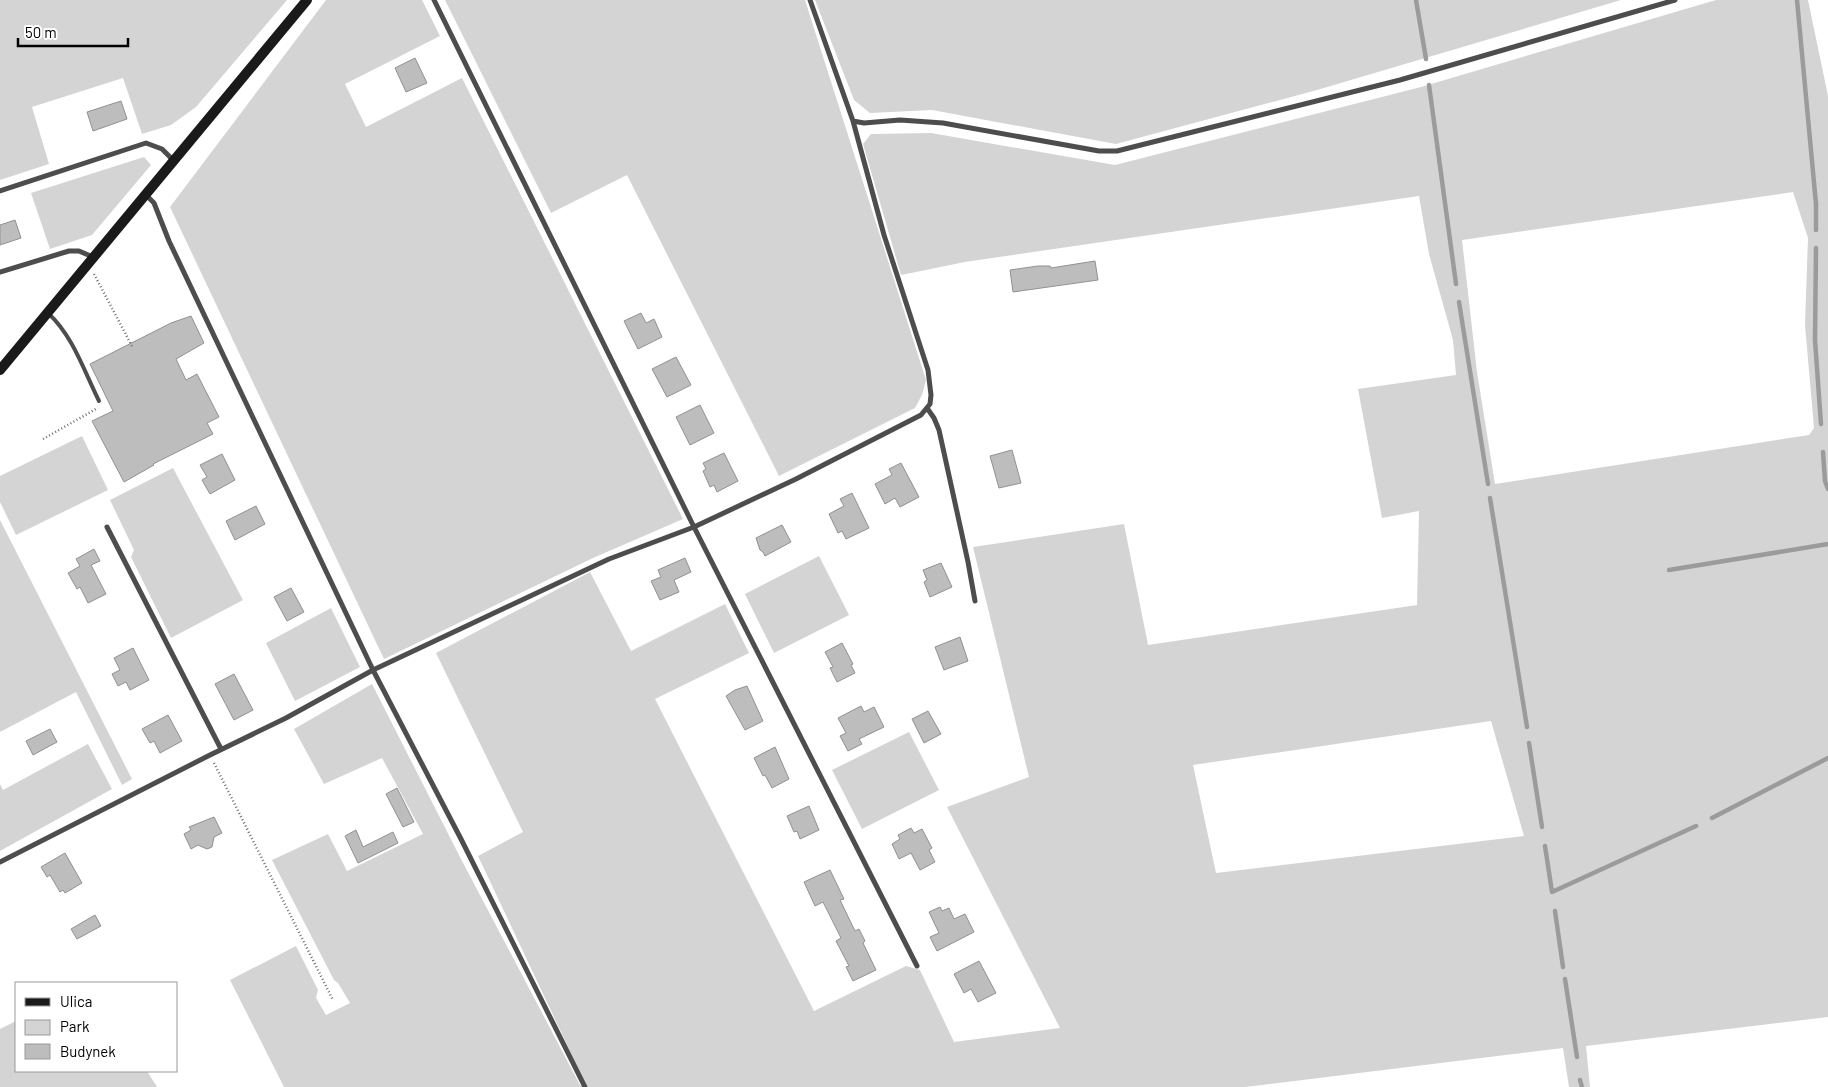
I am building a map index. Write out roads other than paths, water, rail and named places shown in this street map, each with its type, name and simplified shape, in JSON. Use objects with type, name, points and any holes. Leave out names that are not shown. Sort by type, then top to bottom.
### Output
[{"type":"street","points":[[0,370],[307,0]]},
{"type":"street","points":[[434,0],[694,527],[917,966]]},
{"type":"street","points":[[0,862],[286,718],[373,670],[608,559],[694,527],[898,428],[921,414],[927,408],[932,395],[928,370],[884,235],[853,121],[810,0]]},
{"type":"street","points":[[853,121],[900,120],[942,123],[1099,151],[1118,151],[1400,80],[1675,0]]},
{"type":"street","points":[[0,191],[146,143],[162,149],[173,160]]},
{"type":"street","points":[[146,194],[154,204],[168,242],[373,670],[461,839],[585,1087]]},
{"type":"street","points":[[0,272],[69,251],[79,251],[94,257]]},
{"type":"street","points":[[927,408],[939,430],[975,601]]},
{"type":"street","points":[[107,527],[221,750]]},
{"type":"lane","points":[[48,312],[68,337],[99,401]]},
{"type":"waterway","points":[[1416,0],[1426,59]]},
{"type":"waterway","points":[[1797,0],[1816,204],[1816,230]]},
{"type":"waterway","points":[[1429,85],[1456,284]]},
{"type":"waterway","points":[[1816,248],[1815,340],[1821,424]]},
{"type":"waterway","points":[[1459,302],[1488,484]]},
{"type":"waterway","points":[[1823,452],[1825,481],[1828,489]]},
{"type":"waterway","points":[[1490,498],[1527,727]]},
{"type":"waterway","points":[[1669,570],[1828,544]]},
{"type":"waterway","points":[[1529,743],[1542,827]]},
{"type":"waterway","points":[[1712,818],[1828,758]]},
{"type":"waterway","points":[[1545,846],[1552,892],[1696,826]]},
{"type":"waterway","points":[[1555,911],[1563,967]]},
{"type":"waterway","points":[[1565,979],[1577,1057]]},
{"type":"waterway","points":[[1580,1080],[1582,1087]]}]
